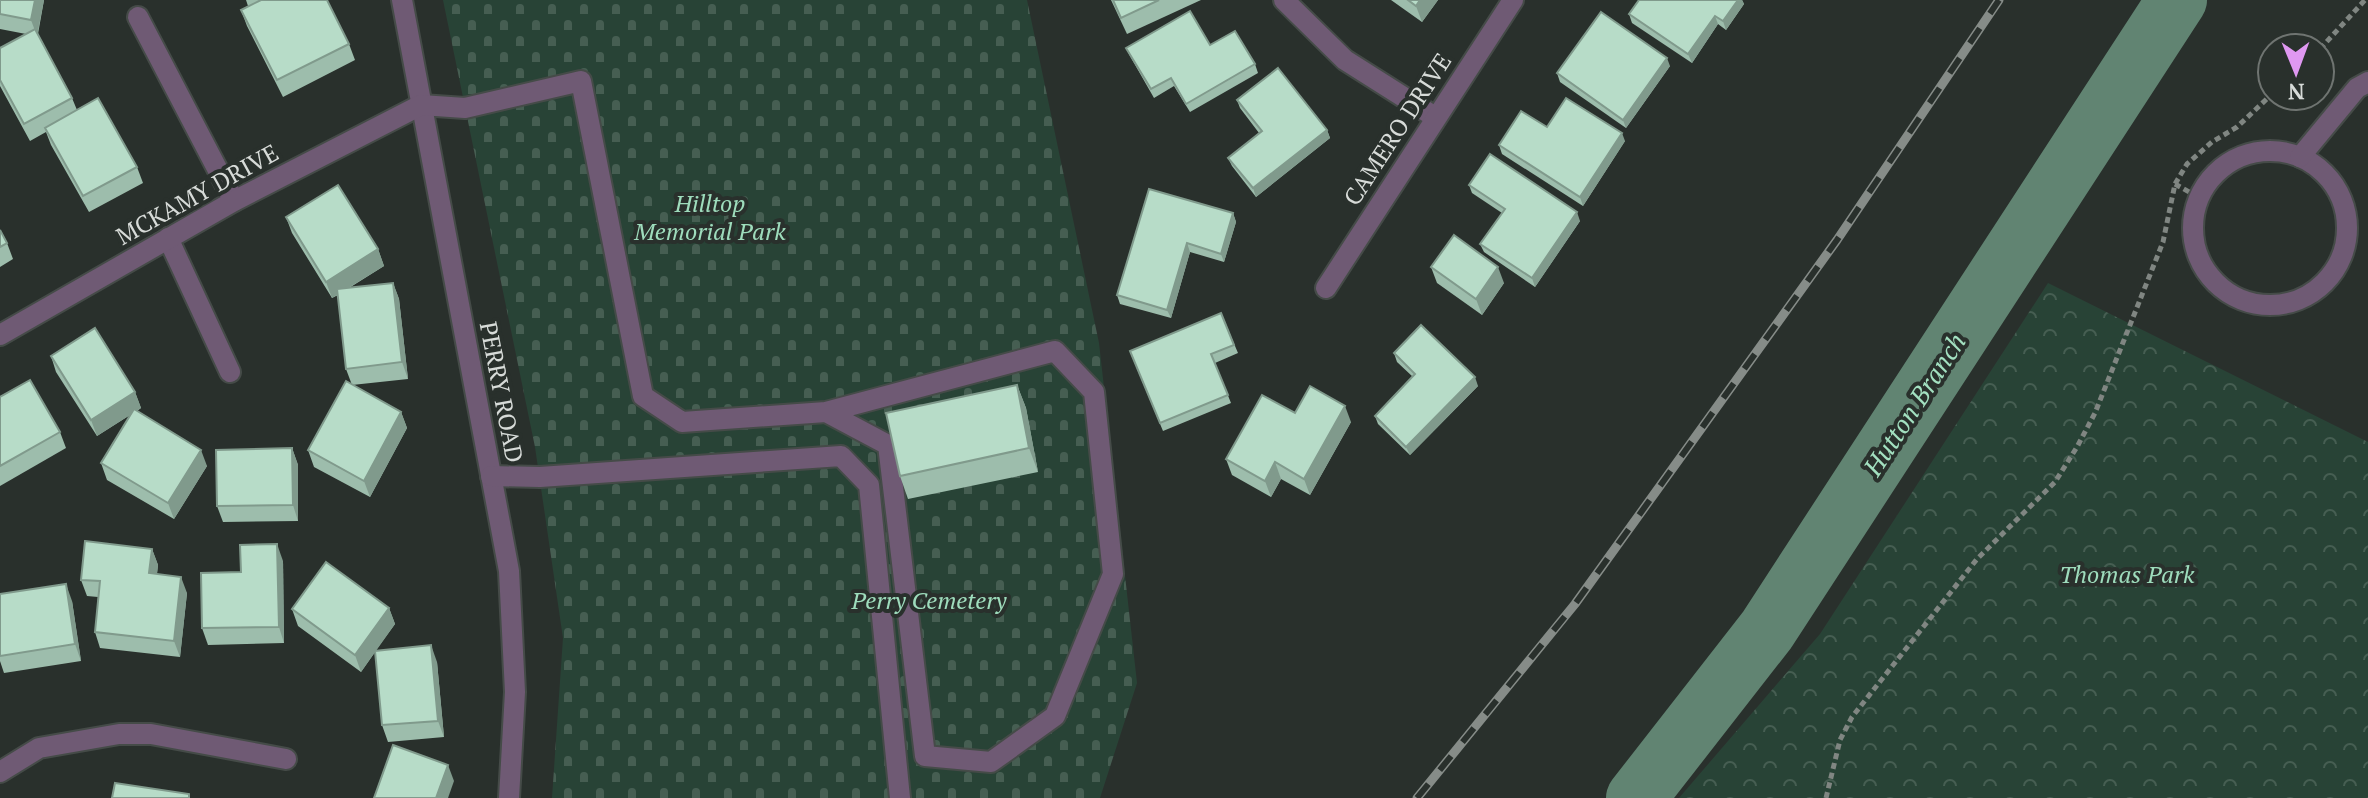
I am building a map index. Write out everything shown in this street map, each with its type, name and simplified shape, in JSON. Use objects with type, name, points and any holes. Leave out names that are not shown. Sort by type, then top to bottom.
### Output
[{"type":"street","name":"PERRY ROAD","points":[[402,0],[509,571],[515,692],[509,798]]},
{"type":"street","points":[[1284,0],[1345,60],[1435,117]]},
{"type":"street","name":"CAMERO DRIVE","points":[[1326,288],[1513,0]]},
{"type":"street","points":[[138,17],[234,201]]},
{"type":"street","points":[[421,105],[465,108],[581,81],[643,396],[682,422],[826,412],[1055,351],[1094,392],[1113,574],[1055,716],[991,762],[925,756],[888,445],[826,412]]},
{"type":"street","points":[[2300,157],[2357,88],[2368,82]]},
{"type":"street","name":"MCKAMY DRIVE","points":[[0,335],[234,201],[421,105]]},
{"type":"street","points":[[2271,150],[2300,157],[2325,174],[2342,199],[2348,229],[2341,258],[2324,283],[2298,300],[2269,305],[2239,299],[2214,282],[2197,256],[2192,226],[2198,197],[2215,172],[2241,156],[2271,150]]},
{"type":"street","points":[[168,238],[230,372]]},
{"type":"street","points":[[491,476],[540,477],[841,456],[869,485],[900,798]]},
{"type":"street","points":[[0,772],[39,748],[119,734],[151,734],[286,759]]},
{"type":"path","points":[[2336,32],[2365,0]]},
{"type":"path","points":[[1826,798],[1840,740],[1852,717],[1977,559],[2055,482],[2077,447],[2095,413],[2163,242],[2175,184],[2187,164],[2256,109]]},
{"type":"path","points":[[2175,184],[2198,197]]},
{"type":"green space","points":[[443,0],[1027,0],[1099,343],[1137,683],[1100,798],[552,798],[563,638],[535,447]]},
{"type":"green space","name":"Thomas Park","points":[[2048,283],[2368,442],[2368,798],[1679,798],[1820,634]]},
{"type":"building","points":[[0,0],[35,0],[31,20],[0,14]]},
{"type":"building","points":[[261,0],[327,0],[349,44],[277,80],[241,10]]},
{"type":"building","points":[[1113,0],[1159,0],[1121,18]]},
{"type":"building","points":[[1639,0],[1738,0],[1723,21],[1715,16],[1688,54],[1629,14]]},
{"type":"building","points":[[1190,11],[1210,45],[1235,31],[1255,64],[1186,104],[1171,78],[1151,89],[1126,48]]},
{"type":"building","points":[[1601,12],[1667,58],[1623,120],[1557,73]]},
{"type":"building","points":[[35,29],[72,98],[24,124],[0,80],[0,48]]},
{"type":"building","points":[[1278,68],[1327,130],[1253,188],[1228,158],[1262,131],[1237,100]]},
{"type":"building","points":[[98,98],[137,167],[83,196],[45,128]]},
{"type":"building","points":[[1566,98],[1622,133],[1580,197],[1499,145],[1521,111],[1547,127]]},
{"type":"building","points":[[1490,154],[1577,212],[1532,278],[1480,244],[1505,209],[1469,185]]},
{"type":"building","points":[[338,185],[378,249],[326,282],[286,217]]},
{"type":"building","points":[[1149,189],[1233,213],[1221,254],[1187,243],[1167,310],[1117,295]]},
{"type":"building","points":[[0,230],[7,243],[0,247]]},
{"type":"building","points":[[1454,235],[1498,267],[1476,299],[1431,267]]},
{"type":"building","points":[[393,283],[402,362],[346,369],[337,289]]},
{"type":"building","points":[[1221,313],[1234,345],[1211,354],[1228,395],[1160,423],[1130,351]]},
{"type":"building","points":[[1421,325],[1475,377],[1406,447],[1375,416],[1415,374],[1394,353]]},
{"type":"building","points":[[95,328],[135,392],[91,420],[51,356]]},
{"type":"building","points":[[30,380],[60,432],[0,466],[0,397]]},
{"type":"building","points":[[346,381],[401,412],[364,481],[308,450]]},
{"type":"building","points":[[1017,385],[1029,448],[900,476],[886,413]]},
{"type":"building","points":[[1310,386],[1345,406],[1304,479],[1275,462],[1265,481],[1226,459],[1262,395],[1295,413]]},
{"type":"building","points":[[134,409],[201,450],[168,503],[101,463]]},
{"type":"building","points":[[292,448],[293,505],[217,506],[216,450]]},
{"type":"building","points":[[85,541],[152,549],[149,573],[181,577],[174,641],[95,632],[100,581],[81,580]]},
{"type":"building","points":[[277,544],[279,627],[202,628],[201,573],[241,572],[240,545]]},
{"type":"building","points":[[326,562],[389,608],[355,655],[292,609]]},
{"type":"building","points":[[66,584],[75,644],[0,656],[0,594]]},
{"type":"building","points":[[431,645],[438,721],[382,725],[375,651]]},
{"type":"building","points":[[393,745],[448,765],[436,798],[374,798]]},
{"type":"building","points":[[115,783],[189,794],[189,798],[112,798]]},
{"type":"waterway","name":"Hutton Branch","points":[[1636,798],[1767,630],[2177,0]]},
{"type":"railway","points":[[1417,798],[1575,604],[1837,240],[1999,0]]},
{"type":"park label","name":"Hilltop Memorial Park","points":[[710,217]]},
{"type":"park label","name":"Perry Cemetery","points":[[929,600]]}]
